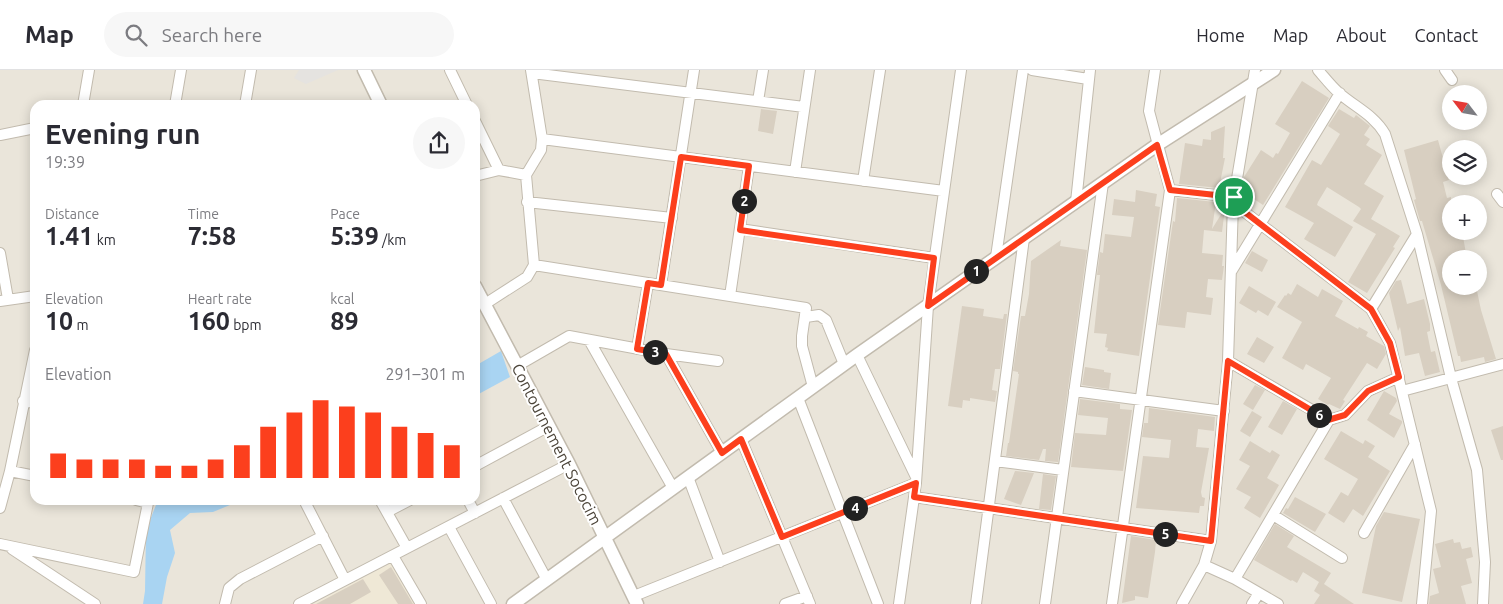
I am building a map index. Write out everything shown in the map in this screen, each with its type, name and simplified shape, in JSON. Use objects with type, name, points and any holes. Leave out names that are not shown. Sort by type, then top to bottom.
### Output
[{"type":"street","points":[[84,100],[89,70]]},
{"type":"street","points":[[176,100],[181,70]]},
{"type":"street","points":[[246,100],[252,70]]},
{"type":"street","points":[[364,70],[379,100]]},
{"type":"street","points":[[450,70],[465,100]]},
{"type":"street","points":[[661,285],[694,70]]},
{"type":"street","points":[[758,101],[763,70]]},
{"type":"street","points":[[795,172],[810,70]]},
{"type":"street","points":[[864,181],[880,70]]},
{"type":"street","points":[[899,604],[916,480],[928,306],[961,70]]},
{"type":"street","points":[[996,257],[1023,70]]},
{"type":"street","points":[[1032,70],[1089,75],[1076,202]]},
{"type":"street","points":[[1112,604],[1170,190],[1149,111],[1155,70]]},
{"type":"street","points":[[1182,604],[1204,565],[1211,541],[1228,361],[1233,200],[1255,70]]},
{"type":"street","points":[[513,604],[844,364],[996,257],[1157,145],[1274,70]]},
{"type":"street","points":[[1318,70],[1340,93],[1376,121],[1385,134],[1417,234],[1451,378],[1477,470],[1485,562],[1483,604]]},
{"type":"street","points":[[1445,70],[1452,80]]},
{"type":"street","points":[[485,304],[527,277],[534,265],[526,175],[541,150],[542,138],[532,71],[804,107]]},
{"type":"street","points":[[1231,273],[1340,93]]},
{"type":"street","points":[[0,135],[30,129]]},
{"type":"street","points":[[480,131],[499,170]]},
{"type":"street","points":[[542,138],[944,191]]},
{"type":"street","points":[[730,296],[749,166]]},
{"type":"street","points":[[480,175],[499,170],[526,175]]},
{"type":"street","points":[[1045,604],[1103,183]]},
{"type":"street","points":[[1170,190],[1233,200],[1260,225],[1371,309],[1390,343],[1431,510],[1422,604]]},
{"type":"street","points":[[527,202],[672,218]]},
{"type":"street","points":[[740,230],[934,258]]},
{"type":"street","points":[[1371,309],[1417,234]]},
{"type":"street","points":[[976,604],[1024,238]]},
{"type":"street","points":[[0,252],[4,300],[30,297]]},
{"type":"street","points":[[534,265],[806,308],[802,346],[813,387]]},
{"type":"street","points":[[637,349],[648,283]]},
{"type":"street","name":"Contournement Sococim","points":[[480,296],[569,464],[636,600]]},
{"type":"street","points":[[806,317],[819,315],[826,320],[844,364]]},
{"type":"street","points":[[517,366],[569,336],[666,354],[718,361]]},
{"type":"street","points":[[589,340],[673,488]]},
{"type":"street","points":[[666,354],[722,453]]},
{"type":"street","points":[[857,355],[916,480]]},
{"type":"street","points":[[1228,361],[1328,420]]},
{"type":"street","points":[[1402,391],[1503,364]]},
{"type":"street","points":[[0,508],[10,470],[30,371]]},
{"type":"street","points":[[1235,579],[1328,420],[1345,415],[1368,391],[1399,377]]},
{"type":"street","points":[[1074,391],[1224,411]]},
{"type":"street","points":[[798,398],[878,604]]},
{"type":"street","points":[[23,401],[30,402]]},
{"type":"street","points":[[480,463],[549,426]]},
{"type":"street","points":[[741,439],[809,600],[785,604]]},
{"type":"street","points":[[1364,534],[1415,444]]},
{"type":"street","points":[[995,461],[1063,470]]},
{"type":"street","points":[[298,604],[569,464]]},
{"type":"street","points":[[10,470],[30,475]]},
{"type":"street","points":[[688,478],[720,562]]},
{"type":"street","points":[[636,600],[720,562],[842,513],[916,480]]},
{"type":"street","points":[[914,497],[1211,541]]},
{"type":"street","points":[[503,498],[547,580]]},
{"type":"street","points":[[4,545],[134,572],[148,505]]},
{"type":"street","points":[[307,505],[345,580]]},
{"type":"street","points":[[383,505],[407,548]]},
{"type":"street","points":[[387,512],[400,505]]},
{"type":"street","points":[[471,505],[475,513]]},
{"type":"street","points":[[1273,515],[1342,558]]},
{"type":"street","points":[[449,527],[492,604]]},
{"type":"street","points":[[225,604],[229,588],[240,579],[323,536]]},
{"type":"street","points":[[4,545],[95,604]]},
{"type":"street","points":[[393,556],[421,604]]},
{"type":"street","points":[[1204,565],[1235,579],[1278,604]]},
{"type":"street","points":[[1252,604],[1259,592]]},
{"type":"shaded area","points":[[0,70],[1503,70],[1503,604],[0,604]]},
{"type":"shaded area","points":[[299,70],[338,70],[306,84],[294,78]]},
{"type":"shaded area","points":[[395,561],[420,604],[313,604]]},
{"type":"water","points":[[501,351],[510,377],[480,393],[480,363]]},
{"type":"water","points":[[156,505],[230,505],[213,512],[190,513],[170,530],[175,553],[167,577],[162,604],[143,604],[146,530]]},
{"type":"building","points":[[1302,81],[1329,98],[1263,205],[1242,191],[1244,177],[1261,150],[1273,158],[1276,153],[1278,154],[1290,133],[1275,124]]},
{"type":"building","points":[[761,109],[777,111],[773,134],[758,131]]},
{"type":"building","points":[[1339,109],[1354,118],[1356,115],[1370,126],[1364,135],[1370,139],[1366,145],[1382,155],[1364,184],[1384,196],[1371,219],[1400,236],[1393,247],[1395,248],[1367,293],[1348,282],[1376,234],[1353,221],[1361,209],[1327,187],[1318,202],[1317,205],[1353,227],[1335,257],[1304,239],[1314,223],[1285,207],[1312,160],[1321,165],[1340,134],[1328,126]]},
{"type":"building","points":[[1225,126],[1223,158],[1225,158],[1219,188],[1179,184],[1185,143],[1202,146],[1203,139],[1211,140],[1211,132]]},
{"type":"building","points":[[1438,140],[1442,155],[1442,185],[1444,185],[1446,195],[1442,195],[1442,240],[1464,240],[1465,250],[1442,250],[1442,289],[1414,200],[1416,199],[1404,150]]},
{"type":"building","points":[[1136,190],[1157,194],[1155,206],[1160,207],[1139,356],[1107,351],[1108,348],[1105,347],[1107,334],[1094,333],[1100,275],[1097,275],[1100,252],[1103,253],[1105,234],[1131,237],[1134,217],[1112,215],[1114,199],[1135,202]]},
{"type":"building","points":[[1177,198],[1216,202],[1212,229],[1225,208],[1222,232],[1204,230],[1202,253],[1223,255],[1222,266],[1224,266],[1222,280],[1208,279],[1206,297],[1213,298],[1211,315],[1187,312],[1185,328],[1158,325],[1173,221],[1175,222]]},
{"type":"building","points":[[1061,240],[1060,246],[1087,250],[1058,462],[1045,461],[1046,449],[1043,449],[1039,460],[1006,456],[1019,374],[1013,371],[1021,316],[1025,316],[1029,294],[1031,261]]},
{"type":"building","points":[[1252,251],[1268,260],[1262,272],[1245,263]]},
{"type":"building","points":[[1401,280],[1407,304],[1424,299],[1430,324],[1430,331],[1427,332],[1431,352],[1435,351],[1440,372],[1425,376],[1419,353],[1405,356],[1400,327],[1398,331],[1389,293],[1396,281]]},
{"type":"building","points":[[1297,284],[1318,297],[1322,289],[1343,301],[1335,316],[1358,329],[1359,327],[1368,332],[1366,336],[1384,346],[1386,354],[1377,369],[1367,363],[1343,400],[1345,401],[1340,409],[1318,399],[1331,378],[1306,364],[1303,370],[1282,358],[1302,322],[1277,307],[1285,295],[1288,293],[1291,295]]},
{"type":"building","points":[[1249,286],[1276,302],[1268,316],[1258,310],[1256,313],[1239,303]]},
{"type":"building","points":[[1443,295],[1478,295],[1496,359],[1485,362],[1484,357],[1461,362],[1460,356],[1458,356]]},
{"type":"building","points":[[962,306],[984,309],[983,316],[1003,319],[1004,314],[1007,314],[1000,369],[995,369],[992,390],[997,391],[995,402],[970,398],[970,401],[963,400],[962,408],[948,406]]},
{"type":"building","points":[[1257,337],[1274,347],[1264,363],[1247,354]]},
{"type":"building","points":[[1085,367],[1111,373],[1109,389],[1082,385]]},
{"type":"building","points":[[1255,385],[1265,390],[1253,410],[1243,404]]},
{"type":"building","points":[[1384,391],[1396,398],[1397,401],[1389,414],[1402,421],[1394,438],[1367,420]]},
{"type":"building","points":[[1080,399],[1120,404],[1120,409],[1132,410],[1123,471],[1071,467],[1075,433],[1106,435],[1108,418],[1078,415]]},
{"type":"building","points":[[1283,401],[1297,409],[1282,435],[1268,427]]},
{"type":"building","points":[[1149,408],[1215,417],[1214,431],[1198,429],[1196,447],[1209,448],[1201,492],[1202,497],[1205,498],[1204,506],[1200,506],[1199,513],[1136,508],[1143,456],[1169,458],[1171,440],[1142,437],[1144,423],[1148,423]]},
{"type":"building","points":[[1252,411],[1262,417],[1250,437],[1240,431]]},
{"type":"building","points":[[1503,426],[1503,460],[1501,460],[1491,430]]},
{"type":"building","points":[[1341,431],[1363,444],[1365,440],[1375,446],[1368,457],[1390,471],[1363,516],[1353,509],[1344,523],[1328,513],[1341,492],[1348,496],[1358,479],[1324,459]]},
{"type":"building","points":[[1250,441],[1270,453],[1272,450],[1280,455],[1267,478],[1279,485],[1260,518],[1244,508],[1251,497],[1236,489],[1250,466],[1239,460]]},
{"type":"building","points":[[1015,471],[1034,473],[1021,505],[1004,499]]},
{"type":"building","points":[[1043,474],[1056,476],[1051,510],[1039,509]]},
{"type":"building","points":[[1295,497],[1326,514],[1315,532],[1283,513],[1286,508],[1288,509]]},
{"type":"building","points":[[1384,512],[1420,519],[1402,602],[1362,593],[1376,526]]},
{"type":"building","points":[[1275,524],[1294,536],[1287,547],[1331,573],[1324,584],[1354,604],[1314,604],[1320,595],[1314,591],[1319,582],[1303,572],[1297,583],[1291,581],[1254,560]]},
{"type":"building","points":[[1131,536],[1156,540],[1155,552],[1148,598],[1135,596],[1135,600],[1122,603]]},
{"type":"building","points":[[1453,539],[1454,543],[1460,542],[1462,549],[1471,547],[1473,557],[1466,559],[1472,583],[1461,586],[1466,604],[1429,604],[1430,596],[1439,593],[1433,569],[1441,567],[1435,544]]},
{"type":"building","points":[[391,567],[413,604],[398,604],[379,575]]},
{"type":"building","points":[[363,579],[371,592],[350,604],[316,604]]},
{"type":"route","points":[[1157,145],[1170,190],[1234,197],[1233,203],[1371,309],[1390,343],[1399,377],[1368,391],[1345,415],[1328,420],[1228,361],[1211,541],[914,497],[916,483],[782,537],[741,439],[722,453],[666,354],[637,349],[648,283],[661,285],[681,157],[749,166],[740,230],[934,258],[928,306],[1157,145]]}]
